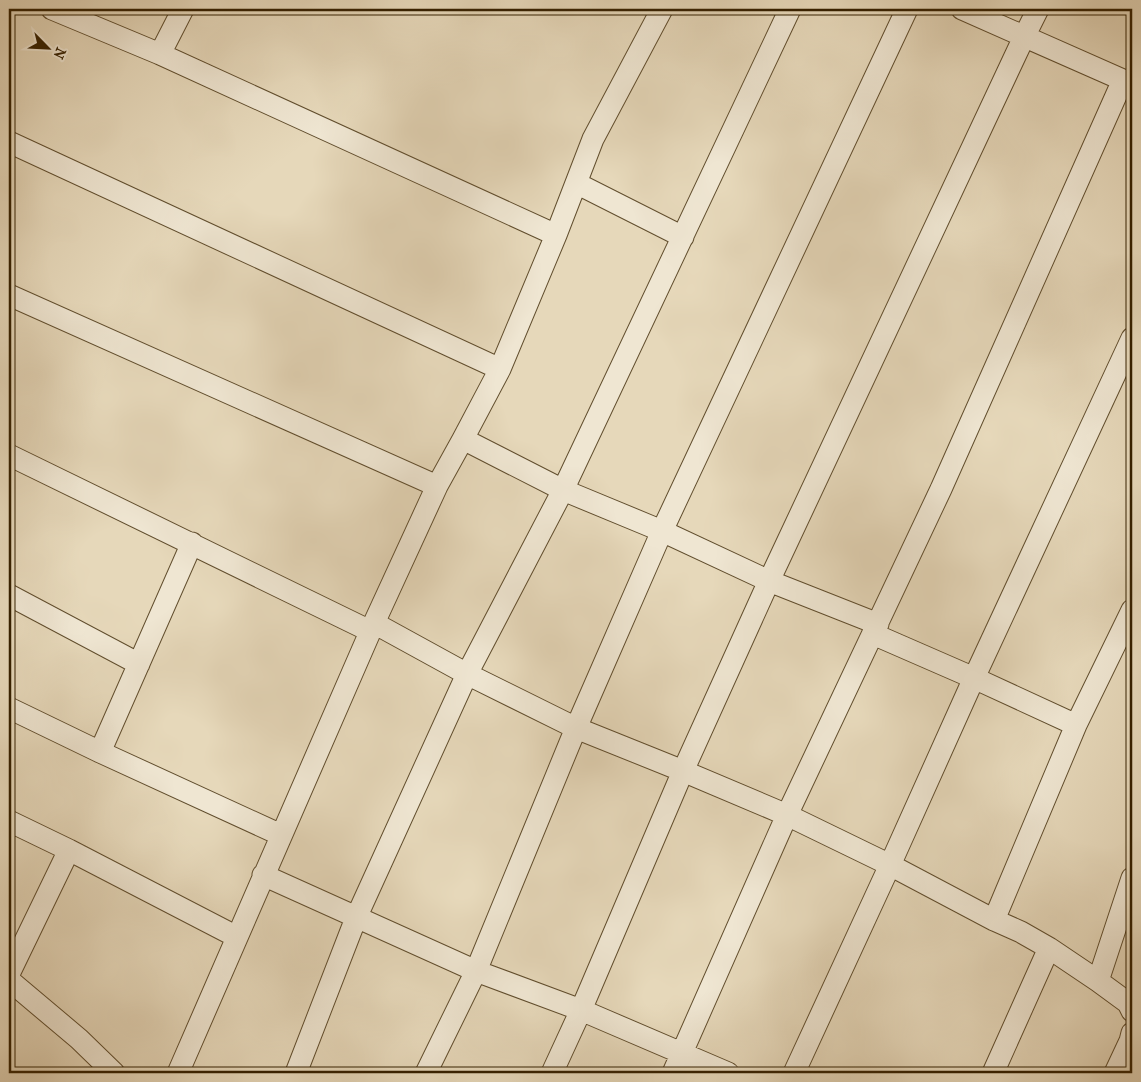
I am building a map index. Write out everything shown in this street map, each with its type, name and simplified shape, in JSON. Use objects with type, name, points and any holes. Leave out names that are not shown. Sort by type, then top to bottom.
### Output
[{"type":"street","points":[[52,9],[160,54],[556,235]]},
{"type":"street","points":[[160,54],[183,9]]},
{"type":"street","points":[[178,1073],[372,627],[437,486],[500,369],[556,235],[593,139],[662,9]]},
{"type":"street","points":[[296,1073],[356,918],[467,674],[563,490],[790,9]]},
{"type":"street","points":[[426,1073],[476,971],[576,728],[662,531],[906,9]]},
{"type":"street","points":[[673,1073],[787,815],[941,489],[1127,82],[962,9]]},
{"type":"street","points":[[552,1073],[581,1010],[683,771],[769,581],[1038,9]]},
{"type":"street","points":[[9,142],[500,369]]},
{"type":"street","points":[[576,183],[683,237]]},
{"type":"street","points":[[9,295],[437,486]]},
{"type":"street","points":[[794,1073],[1132,338]]},
{"type":"street","points":[[463,439],[563,490],[662,531],[876,629],[974,678],[1076,725]]},
{"type":"street","points":[[9,455],[372,627],[576,728],[787,815],[890,866],[1049,948],[1128,1003],[1132,1012]]},
{"type":"street","points":[[100,752],[192,543]]},
{"type":"street","points":[[9,595],[139,664]]},
{"type":"street","points":[[994,920],[1076,725],[1132,610]]},
{"type":"street","points":[[9,708],[281,835]]},
{"type":"street","points":[[9,821],[70,850],[237,937]]},
{"type":"street","points":[[9,974],[70,850]]},
{"type":"street","points":[[263,875],[476,971],[581,1010],[728,1073]]},
{"type":"street","points":[[1098,981],[1132,880]]},
{"type":"street","points":[[993,1073],[1049,948]]},
{"type":"street","points":[[9,980],[79,1039],[114,1073]]},
{"type":"street","points":[[1115,1073],[1132,1033]]}]
